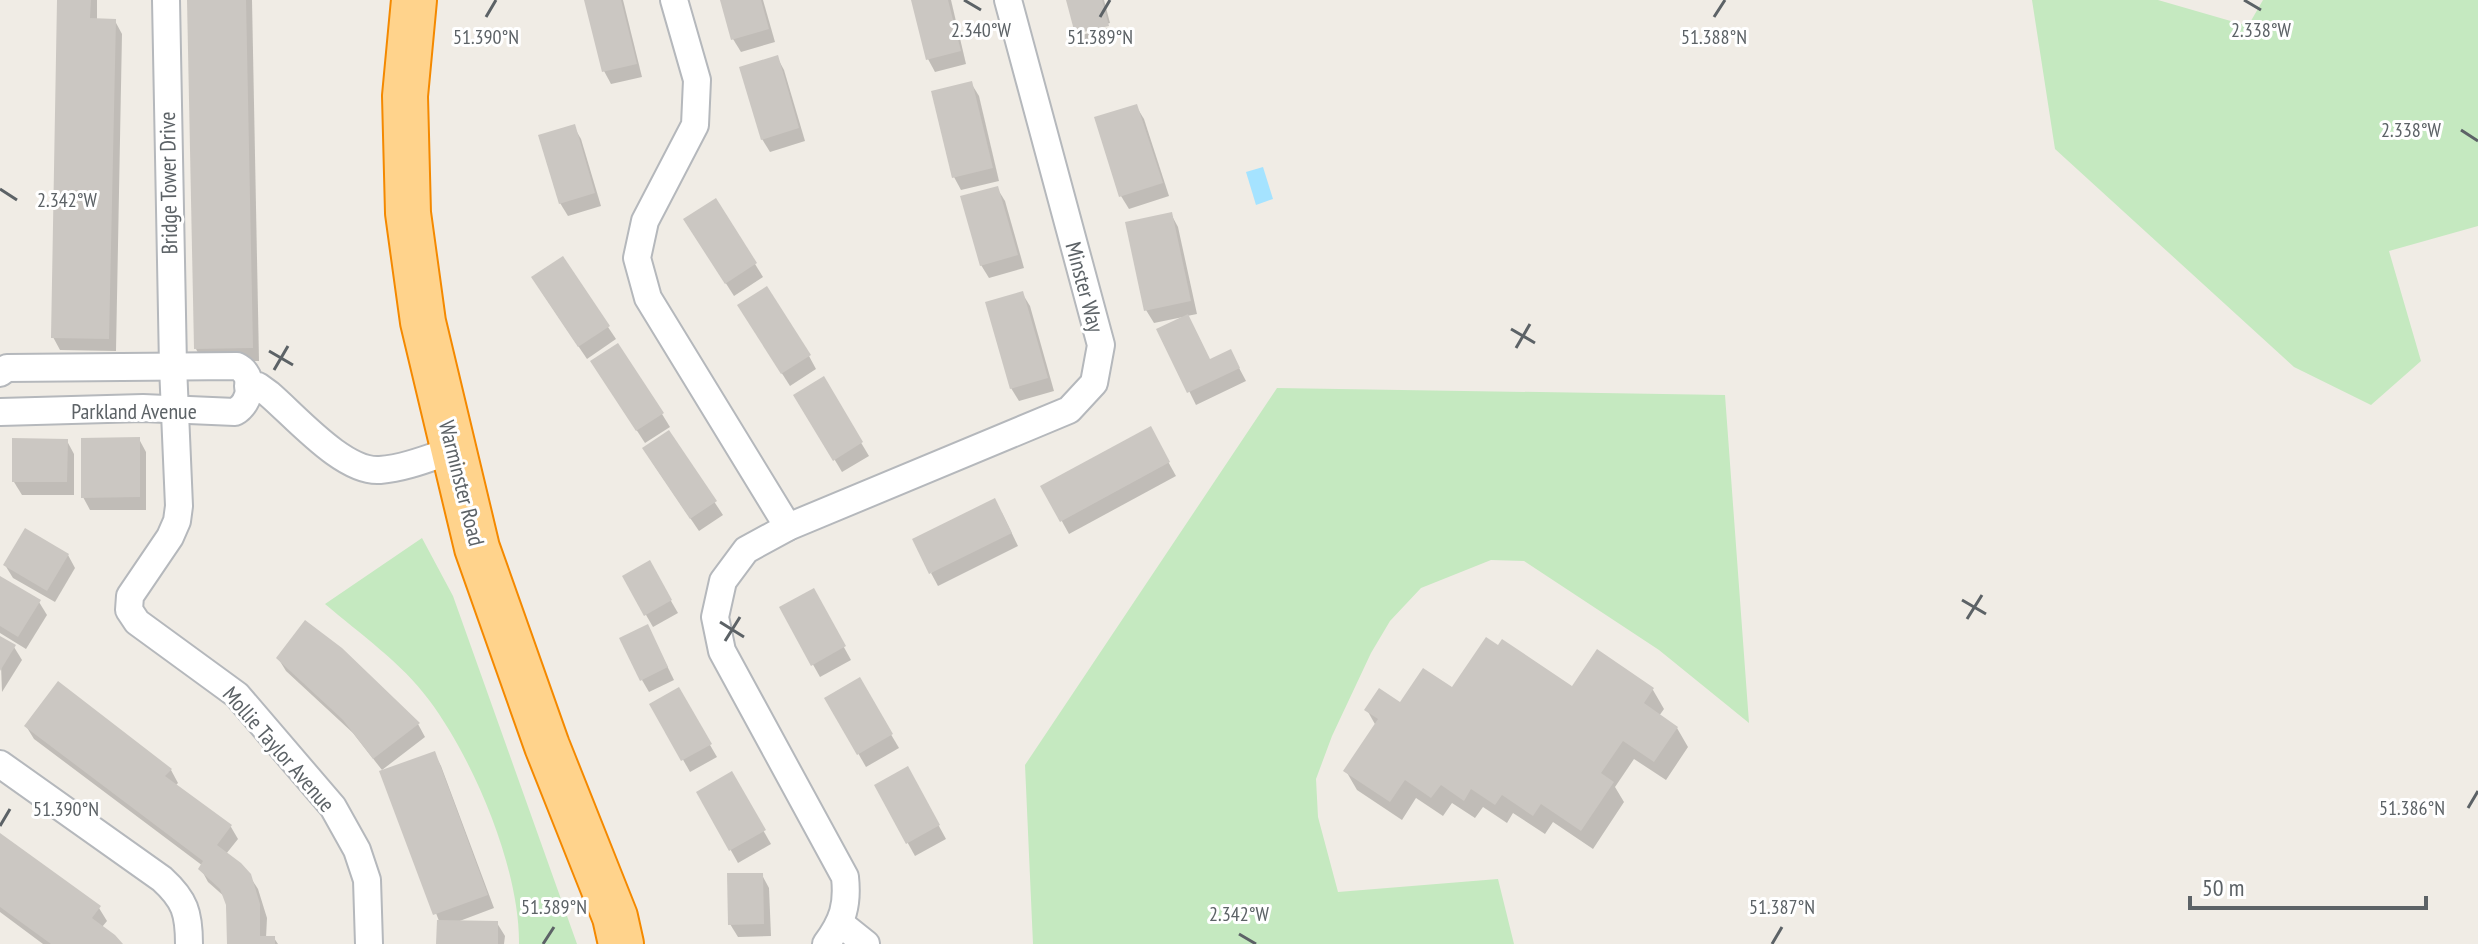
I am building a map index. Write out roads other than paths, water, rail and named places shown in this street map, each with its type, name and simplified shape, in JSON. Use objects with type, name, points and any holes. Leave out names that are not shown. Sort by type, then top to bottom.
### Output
[{"type":"highway","name":"Warminster Road","points":[[414,0],[405,96],[408,213],[423,322],[477,548],[547,746],[615,917],[621,944]]},
{"type":"street","name":"Bridge Tower Drive","points":[[166,0],[173,366]]},
{"type":"street","points":[[674,0],[697,80],[695,125],[645,221],[637,258],[648,298],[788,527]]},
{"type":"street","name":"Minster Way","points":[[834,934],[847,900],[845,877],[722,651],[715,617],[723,581],[746,550],[788,527],[1069,410],[1094,383],[1101,345],[1008,0]]},
{"type":"street","name":"Mollie Taylor Avenue","points":[[173,366],[177,521],[130,596],[129,610],[137,622],[237,695],[333,807],[357,850],[367,880],[369,944]]},
{"type":"street","name":"Parkland Avenue","points":[[0,373],[7,368],[237,366],[248,377],[245,407],[235,412],[0,412]]},
{"type":"street","name":"Parkland Avenue","points":[[248,386],[258,386],[334,451],[363,468],[378,470],[411,464],[453,450]]},
{"type":"street","points":[[0,764],[175,891],[187,911],[189,944]]},
{"type":"street","points":[[834,934],[866,944]]},
{"type":"water","points":[[1263,167],[1273,199],[1256,205],[1246,172]]}]
